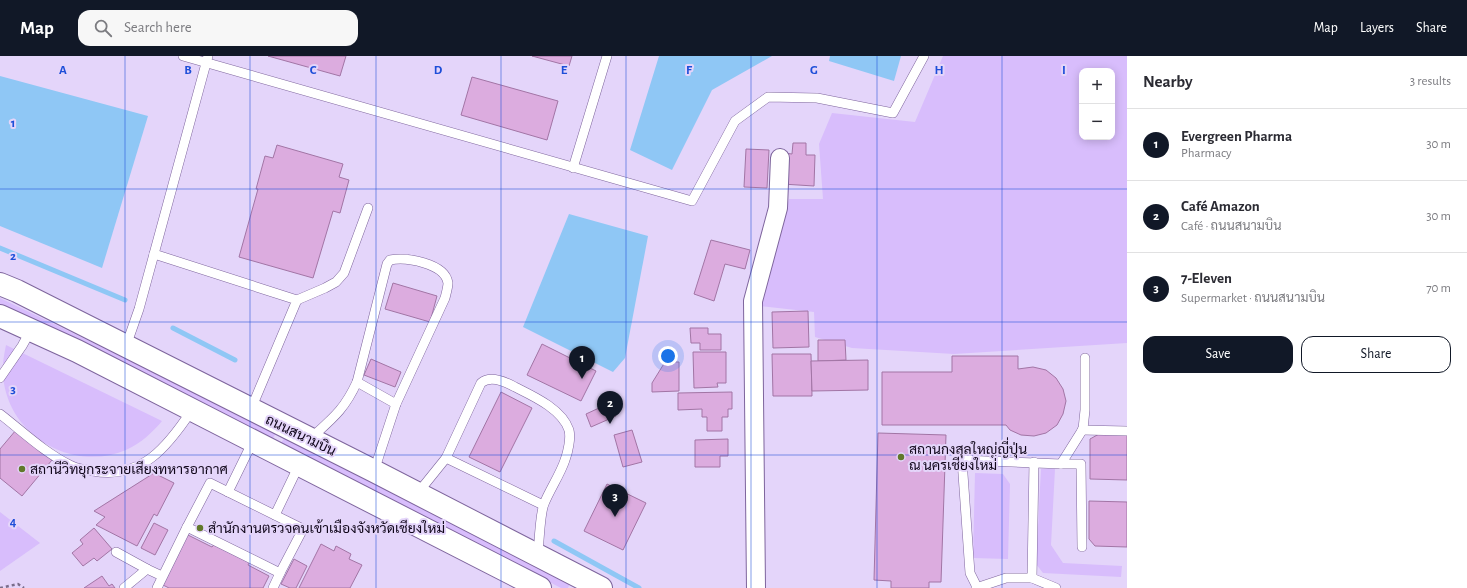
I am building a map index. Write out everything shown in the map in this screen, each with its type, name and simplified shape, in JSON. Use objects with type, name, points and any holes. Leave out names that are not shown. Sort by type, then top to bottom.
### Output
[{"type":"main road","name":"ถนนสนามบิน","points":[[0,284],[17,291],[374,471],[601,588]]},
{"type":"main road","name":"ถนนสนามบิน","points":[[0,316],[31,329],[192,410],[540,588]]},
{"type":"street","points":[[756,588],[753,301],[778,208],[780,158]]},
{"type":"lane","points":[[183,56],[207,59],[573,168],[692,201],[735,121],[768,97],[817,98],[893,113],[924,56]]},
{"type":"lane","points":[[573,168],[608,56]]},
{"type":"lane","points":[[126,346],[139,309],[207,59]]},
{"type":"lane","points":[[154,254],[297,300],[336,282],[344,273],[368,208]]},
{"type":"lane","points":[[310,439],[338,413],[349,399],[357,382],[387,264],[390,260],[409,259],[434,266],[446,277],[448,284],[445,298],[396,404],[374,471]]},
{"type":"lane","points":[[251,410],[297,300]]},
{"type":"lane","points":[[0,378],[22,346],[31,329]]},
{"type":"lane","points":[[1061,464],[1082,430],[1085,410],[1084,358]]},
{"type":"lane","points":[[418,494],[446,458],[481,383],[492,379],[508,383],[540,399],[560,416],[569,430],[569,442],[565,460],[543,505],[538,555]]},
{"type":"lane","points":[[357,382],[396,404]]},
{"type":"lane","points":[[0,414],[38,445],[73,467],[97,472],[118,473],[136,467],[164,448],[176,435],[192,410]]},
{"type":"lane","points":[[1082,430],[1127,431]]},
{"type":"lane","points":[[228,492],[253,441]]},
{"type":"lane","points":[[446,458],[543,505]]},
{"type":"lane","points":[[1056,588],[1032,578],[1006,578],[977,588],[970,573],[962,460],[1081,464],[1082,547]]},
{"type":"lane","points":[[1032,578],[1034,462]]},
{"type":"lane","points":[[275,515],[299,465]]},
{"type":"lane","points":[[157,588],[210,483],[303,529],[273,588]]},
{"type":"lane","points":[[187,527],[280,573]]},
{"type":"lane","points":[[116,552],[162,576]]},
{"type":"lane","points":[[124,588],[146,569]]},
{"type":"path","points":[[0,588],[18,584],[24,588]]},
{"type":"shaded area","points":[[943,56],[1127,56],[1127,343],[954,354],[852,348],[815,337],[814,312],[760,306],[789,199],[823,199],[819,144],[832,113],[915,122]]},
{"type":"shaded area","points":[[0,298],[277,431],[272,440],[0,306]]},
{"type":"shaded area","points":[[6,345],[162,421],[150,434],[137,444],[126,450],[105,456],[85,456],[64,452],[46,444],[29,431],[16,415],[7,396],[3,375],[3,360]]},
{"type":"shaded area","points":[[285,437],[570,583],[568,588],[561,588],[281,443]]},
{"type":"shaded area","points":[[1041,469],[1055,469],[1051,545],[1063,563],[1122,566],[1121,577],[1043,573],[1036,564]]},
{"type":"shaded area","points":[[975,473],[1003,474],[1010,484],[1008,559],[973,558]]},
{"type":"shaded area","points":[[0,512],[40,543],[0,571]]},
{"type":"water","points":[[659,56],[772,56],[712,90],[672,170],[630,150]]},
{"type":"water","points":[[830,56],[901,56],[894,81],[829,61]]},
{"type":"water","points":[[0,76],[148,116],[102,268],[0,226]]},
{"type":"water","points":[[569,214],[648,236],[625,358],[613,372],[523,327]]},
{"type":"building","points":[[268,56],[346,56],[340,76]]},
{"type":"building","points":[[532,56],[572,56],[569,66]]},
{"type":"building","points":[[472,77],[558,101],[547,140],[461,115]]},
{"type":"building","points":[[793,143],[806,143],[806,155],[815,155],[814,186],[782,184],[784,153],[792,154]]},
{"type":"building","points":[[277,145],[343,164],[339,177],[349,180],[340,213],[333,211],[313,278],[239,257],[258,189],[256,189],[265,156],[273,158]]},
{"type":"building","points":[[746,149],[769,150],[767,188],[744,187]]},
{"type":"building","points":[[711,240],[750,250],[745,269],[725,264],[714,301],[694,294]]},
{"type":"building","points":[[393,283],[437,296],[430,322],[385,309]]},
{"type":"building","points":[[808,311],[809,347],[773,348],[772,312]]},
{"type":"building","points":[[690,328],[708,328],[708,334],[721,334],[721,350],[700,350],[700,343],[691,343]]},
{"type":"building","points":[[818,340],[845,340],[846,360],[818,361]]},
{"type":"building","points":[[542,344],[596,371],[581,401],[527,375]]},
{"type":"building","points":[[693,352],[726,352],[726,383],[717,383],[718,387],[694,388]]},
{"type":"building","points":[[772,354],[811,354],[812,396],[773,396]]},
{"type":"building","points":[[952,356],[1018,356],[1018,369],[1033,367],[1046,370],[1056,378],[1063,389],[1066,401],[1063,414],[1057,425],[1046,433],[1034,436],[1021,435],[1010,430],[1006,425],[882,425],[882,372],[952,372]]},
{"type":"building","points":[[371,359],[401,372],[395,387],[364,375]]},
{"type":"building","points":[[868,360],[868,390],[812,391],[811,361]]},
{"type":"building","points":[[665,362],[679,362],[679,391],[652,392],[652,383]]},
{"type":"building","points":[[501,392],[532,408],[500,472],[469,457]]},
{"type":"building","points":[[732,392],[732,409],[728,409],[728,417],[722,417],[722,431],[707,431],[707,417],[702,417],[702,409],[678,410],[678,393]]},
{"type":"building","points":[[610,403],[616,416],[591,427],[586,414]]},
{"type":"building","name":"สถานีวิทยุกระจายเสียงทหารอากาศ","points":[[16,430],[52,460],[22,496],[0,478],[0,449]]},
{"type":"building","points":[[632,430],[642,462],[623,467],[614,435]]},
{"type":"building","points":[[878,433],[946,435],[941,582],[929,582],[929,588],[891,588],[891,581],[874,580]]},
{"type":"building","points":[[1099,434],[1127,435],[1127,480],[1090,479],[1090,439]]},
{"type":"building","points":[[728,439],[728,456],[720,456],[720,467],[695,467],[695,440]]},
{"type":"building","points":[[154,473],[174,483],[157,516],[154,514],[137,546],[96,525],[105,517],[94,511]]},
{"type":"building","points":[[607,484],[646,503],[623,550],[584,531]]},
{"type":"building","points":[[1089,501],[1127,502],[1127,547],[1095,546],[1089,539]]},
{"type":"building","points":[[154,523],[168,530],[155,555],[141,548]]},
{"type":"building","points":[[94,528],[112,549],[97,561],[94,558],[83,566],[72,553],[83,544],[80,540]]},
{"type":"building","points":[[186,534],[212,547],[216,542],[251,559],[248,565],[269,576],[263,588],[169,588],[161,584]]},
{"type":"building","points":[[321,544],[334,551],[336,546],[351,554],[349,559],[362,565],[350,588],[299,588]]},
{"type":"building","points":[[294,559],[307,566],[296,588],[290,588],[281,584]]},
{"type":"building","points":[[102,576],[109,586],[112,584],[115,588],[84,588]]},
{"type":"waterway","points":[[0,248],[125,300]]},
{"type":"waterway","points":[[173,328],[235,360]]},
{"type":"waterway","points":[[554,541],[639,588]]},
{"type":"place","name":"Evergreen Pharma","points":[[582,379]]},
{"type":"place","name":"Café Amazon","points":[[610,424]]},
{"type":"place","name":"สถานกงสุลใหญ่ญี่ปุ่น ณ นครเชียงใหม่","points":[[901,457]]},
{"type":"place","name":"สถานีวิทยุกระจายเสียงทหารอากาศ","points":[[22,469]]},
{"type":"place","name":"7-Eleven","points":[[615,517]]},
{"type":"place","name":"สำนักงานตรวจคนเข้าเมืองจังหวัดเชียงใหม่","points":[[200,528]]}]
